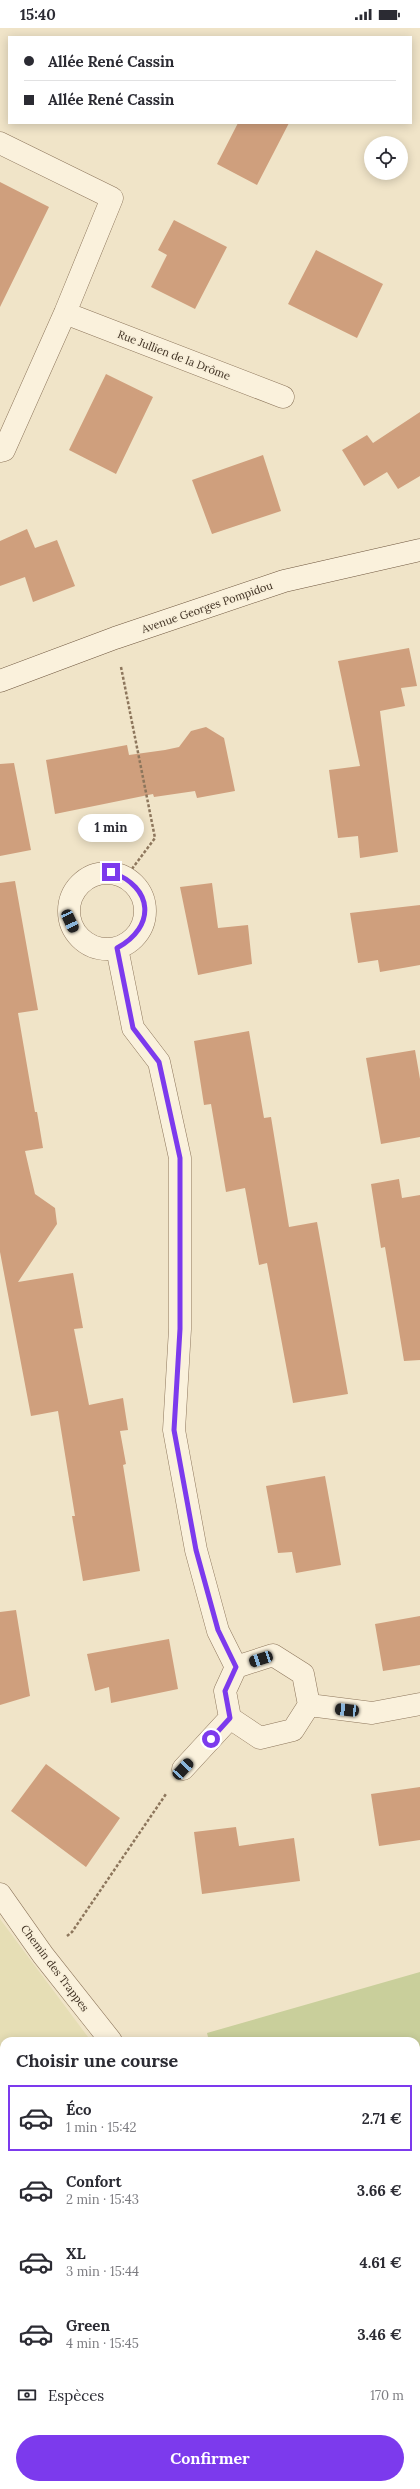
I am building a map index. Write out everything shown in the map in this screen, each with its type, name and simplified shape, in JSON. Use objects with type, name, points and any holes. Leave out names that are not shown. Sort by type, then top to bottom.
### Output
[{"type":"street","points":[[0,143],[112,198],[65,313],[4,450],[0,452]]},
{"type":"street","name":"Rue Jullien de la Drôme","points":[[65,313],[283,397]]},
{"type":"street","name":"Avenue Georges Pompidou","points":[[0,681],[115,638],[284,581],[420,550]]},
{"type":"street","points":[[111,872],[126,877],[137,887],[144,900],[145,915],[140,930],[130,941],[117,948],[102,949],[88,944],[76,934],[70,921],[69,906],[74,892],[83,880],[97,874],[111,872]]},
{"type":"street","points":[[117,948],[133,1028],[159,1062],[180,1158],[180,1329],[174,1430],[196,1550],[218,1630],[236,1667]]},
{"type":"street","points":[[273,1654],[303,1674],[309,1705],[293,1730],[260,1738],[230,1718],[225,1691],[236,1667],[273,1654]]},
{"type":"street","points":[[309,1705],[372,1713],[420,1704]]},
{"type":"street","points":[[183,1769],[230,1718]]},
{"type":"street","name":"Chemin des Trappes","points":[[0,1894],[43,1955],[109,2037]]},
{"type":"path","points":[[115,638],[156,838],[126,877]]},
{"type":"path","points":[[43,1955],[72,1932],[183,1769]]},
{"type":"shaded area","points":[[0,1919],[88,2037],[0,2037]]},
{"type":"green space","points":[[420,1972],[420,2037],[208,2037],[207,2033]]},
{"type":"building","points":[[237,124],[288,124],[257,185],[217,164]]},
{"type":"building","points":[[0,182],[49,207],[0,307]]},
{"type":"building","points":[[174,220],[227,247],[195,309],[151,287],[167,255],[158,250]]},
{"type":"building","points":[[316,250],[383,284],[357,338],[288,304]]},
{"type":"building","points":[[106,374],[153,397],[116,474],[69,450]]},
{"type":"building","points":[[420,412],[420,476],[398,489],[387,472],[364,486],[342,450],[367,435],[373,443]]},
{"type":"building","points":[[263,455],[281,511],[212,534],[192,480]]},
{"type":"building","points":[[27,529],[35,548],[57,540],[75,586],[33,602],[25,577],[0,586],[0,541]]},
{"type":"building","points":[[409,648],[417,686],[401,688],[405,706],[380,711],[398,852],[360,858],[358,836],[338,838],[329,770],[360,766],[338,661]]},
{"type":"building","points":[[206,727],[224,738],[235,791],[197,798],[195,791],[154,797],[153,794],[55,814],[46,760],[127,745],[129,755],[165,750],[179,747],[191,731]]},
{"type":"building","points":[[14,763],[31,850],[0,856],[0,764]]},
{"type":"building","points":[[15,881],[38,1010],[18,1013],[35,1112],[37,1112],[43,1148],[25,1151],[35,1194],[55,1208],[57,1224],[18,1282],[73,1273],[83,1328],[74,1329],[89,1405],[123,1398],[128,1430],[120,1431],[126,1464],[123,1465],[140,1571],[83,1581],[72,1516],[75,1516],[58,1411],[31,1416],[0,1252],[0,883]]},
{"type":"building","points":[[212,883],[218,928],[248,925],[252,964],[198,975],[180,887]]},
{"type":"building","points":[[420,905],[420,965],[380,972],[378,960],[358,963],[350,913]]},
{"type":"building","points":[[249,1031],[264,1118],[271,1117],[289,1227],[317,1222],[348,1394],[293,1403],[267,1263],[259,1265],[245,1188],[226,1192],[211,1104],[204,1105],[194,1041]]},
{"type":"building","points":[[415,1050],[420,1079],[420,1137],[381,1144],[366,1058]]},
{"type":"building","points":[[399,1179],[402,1198],[420,1195],[420,1360],[404,1361],[385,1247],[381,1248],[371,1184]]},
{"type":"building","points":[[325,1476],[341,1565],[296,1573],[292,1552],[278,1553],[266,1486]]},
{"type":"building","points":[[16,1610],[30,1696],[0,1705],[0,1612]]},
{"type":"building","points":[[420,1616],[420,1665],[383,1671],[375,1624]]},
{"type":"building","points":[[169,1639],[178,1689],[111,1703],[109,1687],[95,1691],[87,1654]]},
{"type":"building","points":[[46,1764],[120,1818],[86,1867],[11,1811]]},
{"type":"building","points":[[420,1787],[420,1840],[379,1846],[371,1794]]},
{"type":"building","points":[[236,1827],[239,1846],[294,1838],[300,1881],[202,1894],[194,1832]]},
{"type":"route","points":[[111,872],[126,877],[137,887],[144,900],[145,915],[140,930],[130,941],[117,948],[133,1028],[159,1062],[180,1158],[180,1329],[174,1430],[196,1550],[218,1630],[236,1667],[225,1691],[230,1718],[211,1739]]}]
